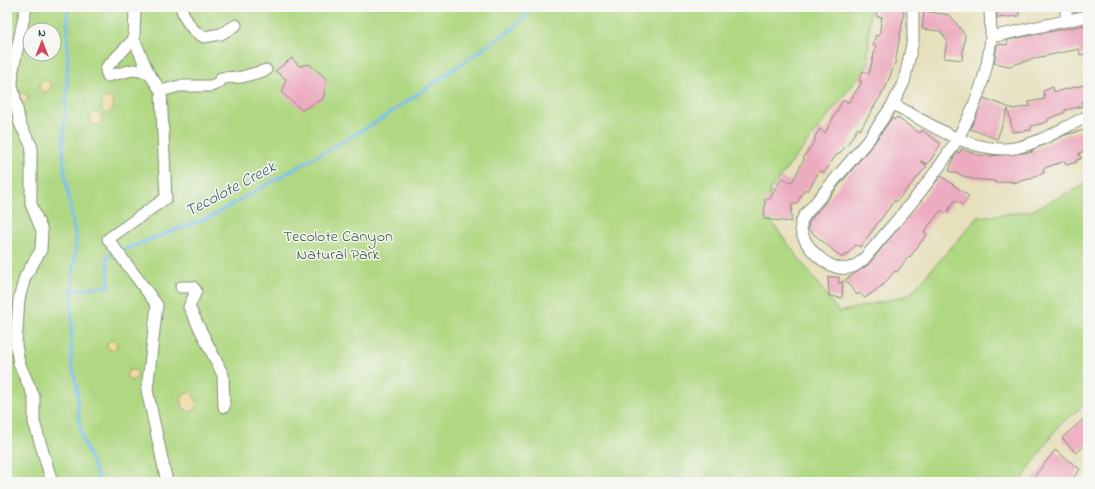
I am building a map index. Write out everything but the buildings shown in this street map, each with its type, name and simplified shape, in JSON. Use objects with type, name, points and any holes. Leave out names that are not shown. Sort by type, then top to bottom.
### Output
[{"type":"street","points":[[26,7],[13,69],[12,84],[20,124],[32,147],[32,204],[42,231],[41,250],[25,277],[20,299],[16,345],[19,363],[34,397],[34,422],[52,482]]},
{"type":"street","points":[[135,7],[134,39],[148,72],[161,91],[166,198],[108,239],[157,305],[147,390],[167,482]]},
{"type":"street","points":[[181,7],[185,20],[204,37],[221,34],[236,25]]},
{"type":"street","points":[[913,7],[913,40],[904,82],[893,104],[869,139],[805,215],[801,223],[802,234],[811,251],[831,265],[845,269],[852,268],[863,260],[939,170],[959,139],[969,119],[979,92],[988,60],[991,36],[990,7]]},
{"type":"street","points":[[1066,7],[1066,21]]},
{"type":"street","points":[[991,36],[1088,16]]},
{"type":"street","points":[[134,39],[107,67],[107,74],[108,76],[114,76],[133,70],[148,72]]},
{"type":"street","points":[[161,91],[179,86],[211,86],[220,82],[221,78],[242,77],[266,70]]},
{"type":"street","points":[[893,104],[959,139],[987,148],[1014,148],[1033,142],[1088,116]]},
{"type":"street","points":[[181,287],[193,287],[196,291],[189,307],[223,375],[224,407]]},
{"type":"green space","name":"Tecolote Canyon Natural Park","points":[[7,7],[870,7],[868,65],[771,189],[767,216],[839,312],[909,295],[978,217],[1031,211],[1088,183],[1088,402],[1058,426],[1020,482],[7,482]]},
{"type":"sand","points":[[43,80],[47,80],[51,86],[47,92],[43,92],[39,88],[39,84]]},
{"type":"sand","points":[[21,93],[25,93],[27,94],[27,102],[21,103],[18,100],[18,96]]},
{"type":"sand","points":[[107,97],[112,98],[113,106],[112,110],[106,114],[103,112],[101,106],[103,99]]},
{"type":"sand","points":[[94,113],[98,113],[102,119],[98,125],[94,125],[90,121],[90,117]]},
{"type":"sand","points":[[110,340],[114,340],[116,341],[116,349],[110,350],[107,347],[107,343]]},
{"type":"sand","points":[[132,369],[136,371],[138,375],[136,379],[132,381],[128,379],[126,375],[128,371]]},
{"type":"sand","points":[[191,392],[196,400],[196,408],[190,412],[183,408],[181,399],[184,394]]},
{"type":"waterway","points":[[68,7],[67,90],[63,138],[64,169],[76,241],[72,290]]},
{"type":"waterway","name":"Tecolote Creek","points":[[120,251],[210,217],[380,120],[515,27],[533,7]]},
{"type":"waterway","name":"Tecolote Creek","points":[[100,482],[82,438],[78,414],[77,387],[71,361],[72,290],[109,286],[107,256],[115,253]]}]
